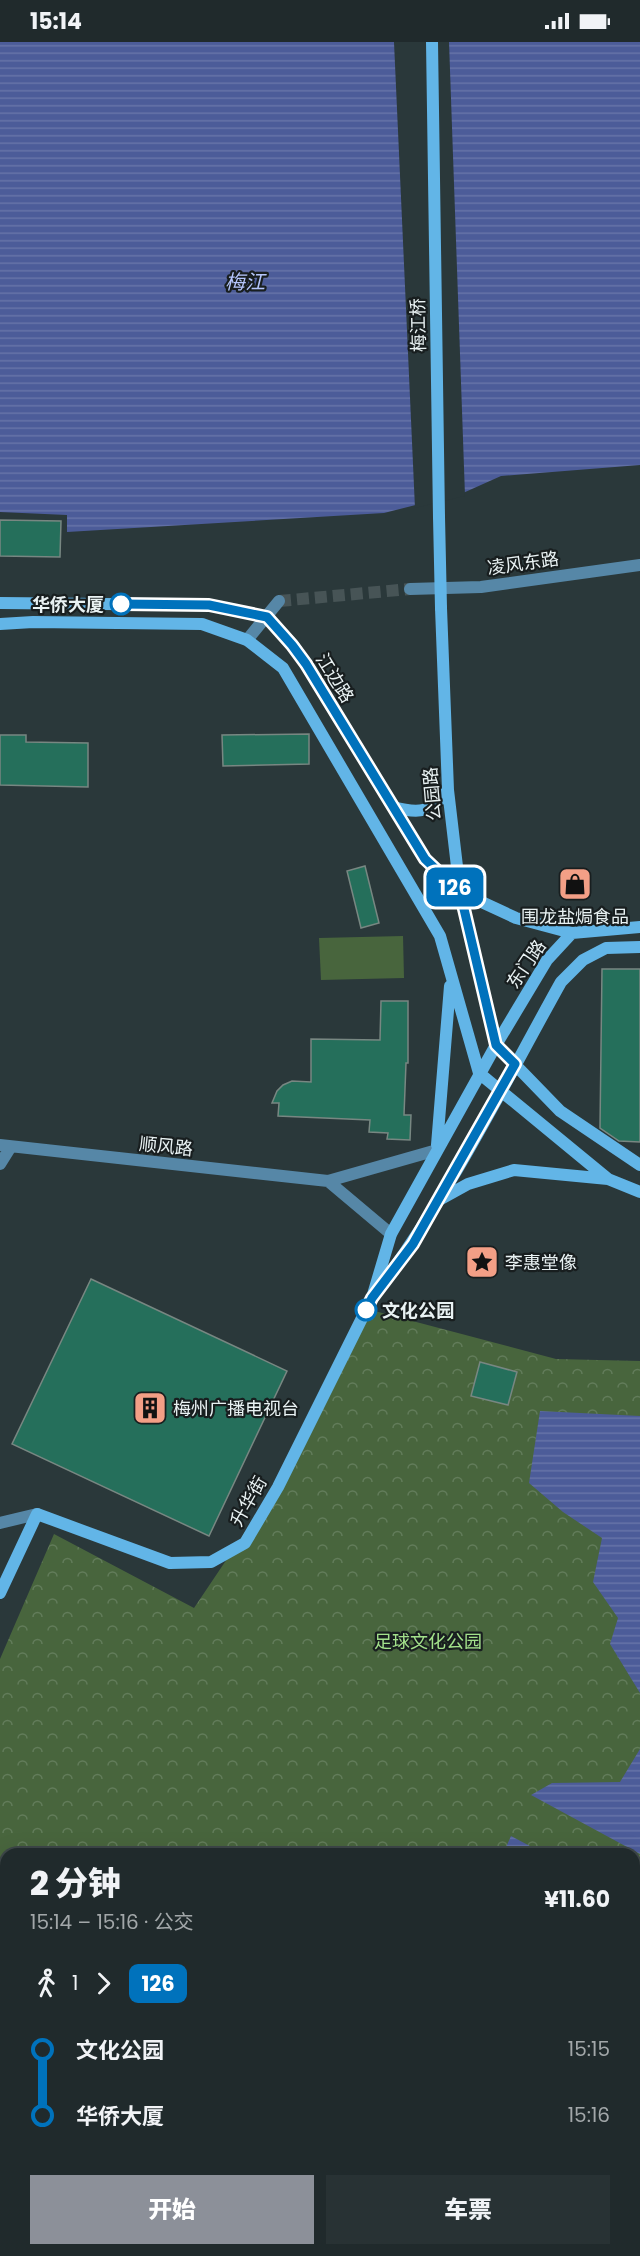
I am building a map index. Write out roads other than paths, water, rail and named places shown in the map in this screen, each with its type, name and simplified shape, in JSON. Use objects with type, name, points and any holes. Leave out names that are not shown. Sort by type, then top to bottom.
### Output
[{"type":"street","name":"梅江桥","points":[[432,42],[441,608]]},
{"type":"street","name":"凌风东路","points":[[410,589],[481,587],[640,565]]},
{"type":"street","points":[[247,640],[279,601]]},
{"type":"street","points":[[0,603],[209,605],[267,617]]},
{"type":"street","name":"公园路","points":[[441,608],[448,790],[460,892],[496,1045]]},
{"type":"street","name":"江边路","points":[[267,617],[306,664],[425,859],[460,892],[516,918],[572,933]]},
{"type":"street","points":[[0,624],[33,622],[202,624],[247,640],[283,668],[440,936],[479,1073],[608,1179]]},
{"type":"street","points":[[393,807],[410,812],[424,810],[437,805],[448,790]]},
{"type":"street","name":"东门路","points":[[479,1073],[547,960],[572,933],[640,927]]},
{"type":"street","points":[[515,1064],[561,982],[583,960],[606,948],[640,947]]},
{"type":"street","points":[[437,1150],[451,979]]},
{"type":"street","points":[[496,1045],[560,1111],[640,1165]]},
{"type":"street","name":"升华街","points":[[372,1298],[413,1244],[515,1064]]},
{"type":"street","name":"升华街","points":[[37,1514],[170,1563],[211,1562],[245,1543],[278,1487],[372,1298],[392,1234],[479,1073]]},
{"type":"street","points":[[0,1164],[5,1147]]},
{"type":"street","name":"顺风路","points":[[5,1147],[328,1181],[437,1150]]},
{"type":"street","points":[[438,1201],[468,1184],[514,1170],[608,1179],[640,1192]]},
{"type":"street","points":[[328,1181],[392,1234]]},
{"type":"street","points":[[0,1523],[37,1514]]},
{"type":"street","points":[[0,1593],[37,1514]]},
{"type":"water","name":"梅江","points":[[0,42],[640,42],[640,465],[501,476],[463,493],[384,513],[67,532],[67,515],[0,512]]},
{"type":"water","points":[[540,1411],[640,1416],[640,1693],[610,1644],[618,1618],[593,1582],[602,1538],[563,1512],[529,1483]]},
{"type":"water","points":[[640,1749],[640,1848],[629,1848],[531,1795],[552,1783],[620,1782]]},
{"type":"water","points":[[511,1836],[534,1848],[506,1848]]},
{"type":"tunnel","points":[[279,601],[410,589]]},
{"type":"place","name":"华侨大厦","points":[[121,604]]},
{"type":"place","name":"围龙盐焗食品","points":[[575,884]]},
{"type":"place","name":"李惠堂像","points":[[482,1262]]},
{"type":"place","name":"文化公园","points":[[366,1310]]},
{"type":"place","name":"梅州广播电视台","points":[[150,1408]]},
{"type":"park label","name":"足球文化公园","points":[[428,1641]]}]
